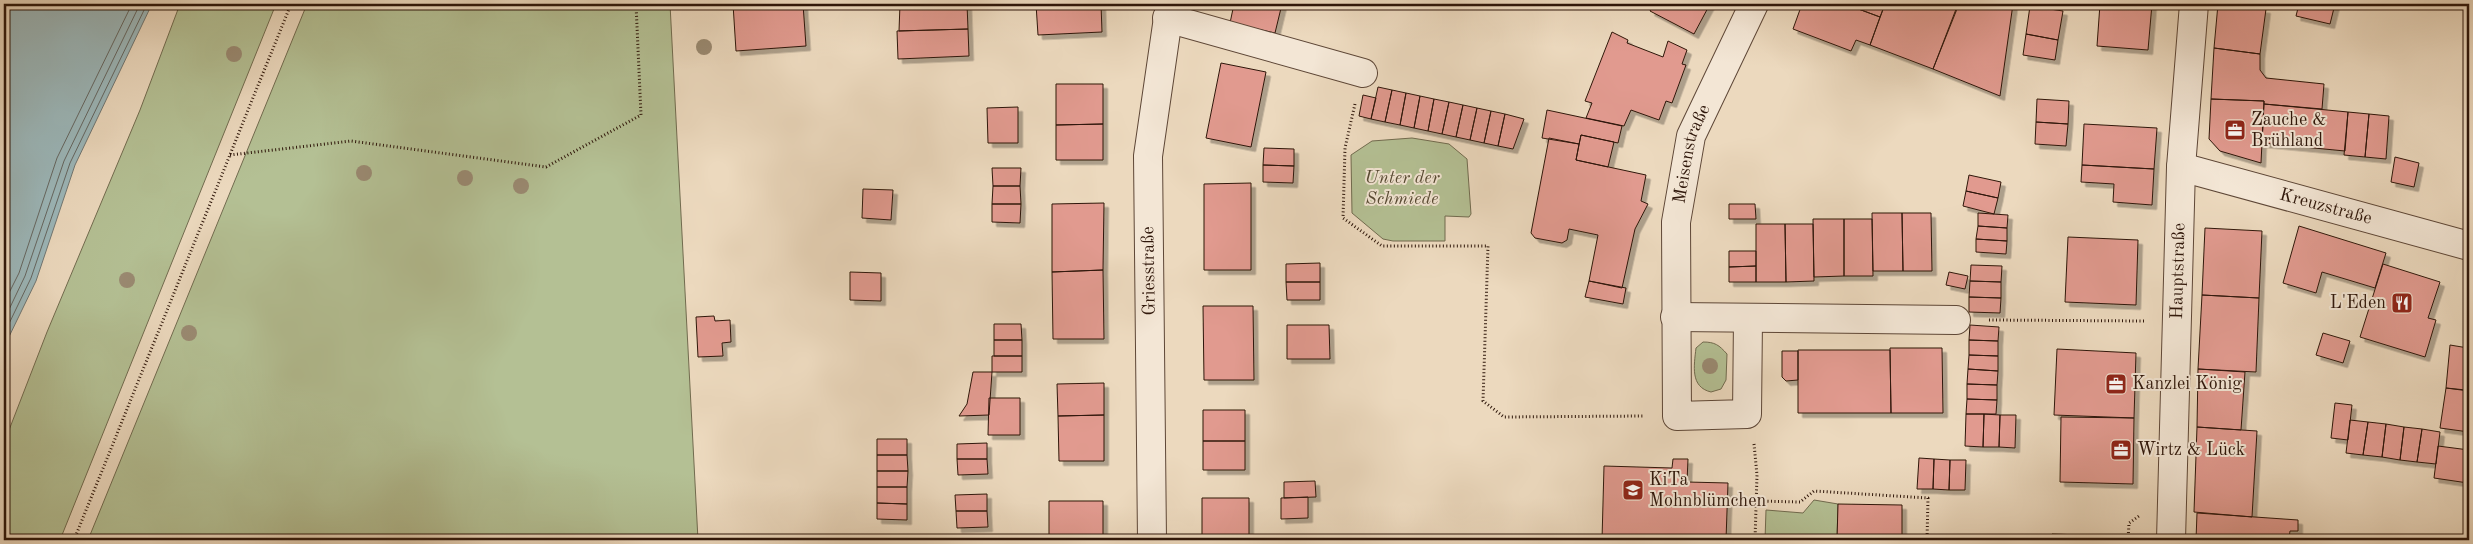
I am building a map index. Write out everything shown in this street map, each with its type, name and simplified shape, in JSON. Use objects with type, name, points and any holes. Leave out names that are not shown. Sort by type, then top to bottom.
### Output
[{"type":"street","name":"Meisenstraße","points":[[1676,416],[1676,222],[1692,136],[1754,4]]},
{"type":"street","name":"Hauptstraße","points":[[2171,540],[2181,167],[2194,4]]},
{"type":"street","points":[[1169,11],[1363,73]]},
{"type":"street","name":"Griesstraße","points":[[1152,540],[1148,156],[1169,11]]},
{"type":"street","name":"Kreuzstraße","points":[[2181,167],[2469,246]]},
{"type":"street","points":[[1676,317],[1956,320]]},
{"type":"street","points":[[1676,416],[1747,414],[1748,319]]},
{"type":"path","points":[[74,540],[291,4]]},
{"type":"path","points":[[230,155],[351,141],[546,167],[641,115],[636,4]]},
{"type":"path","points":[[1363,73],[1345,148],[1344,218],[1382,246],[1488,246],[1483,401],[1504,417],[1676,416]]},
{"type":"path","points":[[1956,320],[2176,321]]},
{"type":"path","points":[[1747,414],[1756,454],[1757,501],[1755,540]]},
{"type":"path","points":[[1757,501],[1800,502],[1814,491],[1928,498],[1927,540]]},
{"type":"green space","points":[[180,4],[276,4],[60,540],[4,540],[4,443],[47,332],[140,110]]},
{"type":"green space","points":[[307,4],[670,4],[698,540],[88,540]]},
{"type":"green space","name":"Unter der Schmiede","points":[[1412,138],[1449,144],[1467,159],[1471,214],[1469,217],[1445,216],[1445,241],[1393,241],[1383,239],[1352,213],[1351,155],[1372,141]]},
{"type":"green space","points":[[1703,342],[1722,348],[1727,354],[1726,380],[1721,389],[1711,392],[1704,389],[1696,381],[1694,369],[1696,348]]},
{"type":"green space","points":[[1814,500],[1838,504],[1837,540],[1765,540],[1766,510],[1803,513]]},
{"type":"water","points":[[4,4],[152,4],[75,165],[36,281],[4,347]]},
{"type":"building","points":[[733,4],[803,4],[806,46],[736,51]]},
{"type":"building","points":[[900,4],[967,4],[968,29],[899,31]]},
{"type":"building","points":[[1036,4],[1101,4],[1102,32],[1038,35]]},
{"type":"building","points":[[1234,4],[1282,4],[1275,33],[1230,23]]},
{"type":"building","points":[[1654,4],[1710,4],[1694,34],[1650,11]]},
{"type":"building","points":[[1802,4],[1845,4],[1880,17],[1870,45],[1856,40],[1851,51],[1793,29]]},
{"type":"building","points":[[1845,4],[1885,4],[1880,17]]},
{"type":"building","points":[[1885,4],[1944,4],[1957,9],[1933,69],[1870,45]]},
{"type":"building","points":[[1958,4],[2013,4],[2000,96],[1933,69]]},
{"type":"building","points":[[2100,4],[2152,4],[2148,50],[2097,46]]},
{"type":"building","points":[[2218,4],[2266,9],[2260,54],[2214,48]]},
{"type":"building","points":[[2299,4],[2335,4],[2330,24],[2296,16]]},
{"type":"building","points":[[2030,6],[2063,11],[2058,40],[2026,34]]},
{"type":"building","points":[[968,29],[969,56],[898,59],[897,31]]},
{"type":"building","points":[[1612,32],[1628,40],[1627,43],[1663,57],[1668,41],[1687,50],[1682,64],[1686,65],[1672,103],[1666,101],[1659,120],[1631,110],[1624,126],[1586,118],[1592,103],[1585,101]]},
{"type":"building","points":[[2026,34],[2058,40],[2055,60],[2023,55]]},
{"type":"building","points":[[2214,48],[2260,54],[2260,70],[2266,78],[2324,84],[2322,109],[2264,104],[2264,101],[2211,99]]},
{"type":"building","points":[[1221,63],[1266,72],[1251,147],[1206,138]]},
{"type":"building","points":[[1056,84],[1103,84],[1103,124],[1056,125]]},
{"type":"building","points":[[1378,87],[1392,90],[1385,122],[1371,119]]},
{"type":"building","points":[[1392,90],[1406,93],[1400,125],[1385,122]]},
{"type":"building","points":[[1406,93],[1420,96],[1414,128],[1400,125]]},
{"type":"building","points":[[1363,95],[1376,98],[1371,119],[1359,116]]},
{"type":"building","points":[[1420,96],[1434,99],[1428,131],[1414,128]]},
{"type":"building","points":[[1434,99],[1449,102],[1442,134],[1428,131]]},
{"type":"building","points":[[2037,99],[2069,101],[2068,124],[2036,122]]},
{"type":"building","points":[[2211,99],[2264,101],[2261,163],[2220,151],[2209,139]]},
{"type":"building","points":[[1449,102],[1463,105],[1456,137],[1442,134]]},
{"type":"building","points":[[2264,104],[2348,112],[2345,151],[2262,143]]},
{"type":"building","points":[[1463,105],[1477,108],[1470,140],[1456,137]]},
{"type":"building","points":[[1018,107],[1018,143],[988,143],[987,108]]},
{"type":"building","points":[[1477,108],[1491,111],[1484,143],[1470,140]]},
{"type":"building","points":[[1547,110],[1622,126],[1618,143],[1581,135],[1579,144],[1542,138]]},
{"type":"building","points":[[1491,111],[1505,114],[1498,146],[1484,143]]},
{"type":"building","points":[[2348,112],[2369,114],[2365,157],[2344,155]]},
{"type":"building","points":[[1505,114],[1524,119],[1513,149],[1498,146]]},
{"type":"building","points":[[2369,114],[2389,116],[2386,159],[2365,157]]},
{"type":"building","points":[[2036,122],[2068,124],[2066,146],[2035,144]]},
{"type":"building","points":[[1103,124],[1103,160],[1056,160],[1056,125]]},
{"type":"building","points":[[2084,124],[2157,128],[2154,169],[2082,165]]},
{"type":"building","points":[[1581,135],[1614,142],[1608,167],[1576,160]]},
{"type":"building","points":[[1549,138],[1579,144],[1576,160],[1646,175],[1641,201],[1648,204],[1635,229],[1622,288],[1589,281],[1598,235],[1569,229],[1567,240],[1562,243],[1535,238],[1531,233]]},
{"type":"building","points":[[1264,148],[1294,149],[1294,166],[1263,165]]},
{"type":"building","points":[[2395,157],[2419,163],[2414,187],[2391,182]]},
{"type":"building","points":[[1263,165],[1294,166],[1293,183],[1263,182]]},
{"type":"building","points":[[2082,165],[2154,169],[2152,205],[2113,202],[2114,184],[2081,182]]},
{"type":"building","points":[[992,168],[1021,168],[1020,186],[993,186]]},
{"type":"building","points":[[1969,175],[2001,182],[1998,198],[1966,191]]},
{"type":"building","points":[[1251,183],[1251,270],[1204,270],[1204,184]]},
{"type":"building","points":[[993,186],[1020,186],[1021,204],[992,204]]},
{"type":"building","points":[[863,189],[893,190],[891,220],[862,218]]},
{"type":"building","points":[[1966,191],[1998,198],[1994,214],[1963,206]]},
{"type":"building","points":[[1104,203],[1103,270],[1052,272],[1052,204]]},
{"type":"building","points":[[992,204],[1021,204],[1020,223],[992,222]]},
{"type":"building","points":[[1729,204],[1755,204],[1756,219],[1729,219]]},
{"type":"building","points":[[1872,213],[1902,213],[1903,271],[1873,271]]},
{"type":"building","points":[[1902,213],[1931,213],[1932,271],[1903,271]]},
{"type":"building","points":[[1978,213],[2008,215],[2007,228],[1978,226]]},
{"type":"building","points":[[1813,219],[1844,219],[1844,276],[1814,277]]},
{"type":"building","points":[[1844,219],[1872,219],[1873,276],[1844,276]]},
{"type":"building","points":[[1756,224],[1785,224],[1786,282],[1756,282]]},
{"type":"building","points":[[1785,224],[1813,224],[1814,281],[1786,282]]},
{"type":"building","points":[[1978,226],[2007,228],[2007,241],[1976,239]]},
{"type":"building","points":[[2299,226],[2386,253],[2375,288],[2322,272],[2316,293],[2283,283]]},
{"type":"building","points":[[2205,228],[2262,231],[2259,298],[2202,295]]},
{"type":"building","points":[[2068,237],[2138,240],[2136,305],[2065,302]]},
{"type":"building","points":[[1976,239],[2007,241],[2006,254],[1976,252]]},
{"type":"building","points":[[1729,251],[1756,251],[1756,266],[1729,267]]},
{"type":"building","points":[[1320,263],[1320,282],[1286,282],[1286,264]]},
{"type":"building","name":"L'Eden","points":[[2383,264],[2440,282],[2428,318],[2436,320],[2425,357],[2360,337]]},
{"type":"building","points":[[1971,265],[2002,266],[2001,282],[1970,281]]},
{"type":"building","points":[[1756,266],[1756,282],[1729,282],[1729,267]]},
{"type":"building","points":[[1103,270],[1104,339],[1053,339],[1052,272]]},
{"type":"building","points":[[850,272],[881,273],[881,301],[850,300]]},
{"type":"building","points":[[1949,272],[1968,276],[1965,289],[1946,285]]},
{"type":"building","points":[[1589,281],[1626,288],[1623,304],[1585,297]]},
{"type":"building","points":[[1970,281],[2001,282],[2001,298],[1969,297]]},
{"type":"building","points":[[1286,282],[1320,282],[1320,300],[1287,300]]},
{"type":"building","points":[[2202,295],[2259,298],[2256,372],[2198,369]]},
{"type":"building","points":[[1969,297],[2001,298],[2000,313],[1969,312]]},
{"type":"building","points":[[1203,306],[1253,306],[1254,380],[1204,380]]},
{"type":"building","points":[[714,316],[715,321],[730,320],[731,342],[722,343],[723,356],[698,357],[696,317]]},
{"type":"building","points":[[994,324],[1021,324],[1022,340],[994,340]]},
{"type":"building","points":[[1287,325],[1329,325],[1330,359],[1287,359]]},
{"type":"building","points":[[1970,325],[1999,327],[1998,341],[1969,340]]},
{"type":"building","points":[[2323,333],[2350,341],[2343,363],[2316,355]]},
{"type":"building","points":[[994,340],[1022,340],[1022,356],[994,356]]},
{"type":"building","points":[[1969,340],[1998,341],[1998,356],[1969,355]]},
{"type":"building","points":[[2450,345],[2468,348],[2466,366],[2469,366],[2469,368],[2466,390],[2446,388]]},
{"type":"building","points":[[1890,348],[1942,348],[1943,413],[1891,413]]},
{"type":"building","points":[[2057,349],[2136,353],[2134,418],[2054,415]]},
{"type":"building","points":[[1798,350],[1890,350],[1891,413],[1798,413]]},
{"type":"building","points":[[1782,351],[1798,351],[1798,380],[1786,381],[1782,377]]},
{"type":"building","points":[[1969,355],[1998,356],[1998,371],[1968,369]]},
{"type":"building","points":[[992,356],[1022,356],[1022,372],[992,372]]},
{"type":"building","points":[[1968,369],[1998,371],[1997,385],[1967,384]]},
{"type":"building","points":[[2198,369],[2245,372],[2241,430],[2197,427]]},
{"type":"building","points":[[973,372],[992,372],[989,415],[959,416],[967,404]]},
{"type":"building","points":[[1104,383],[1104,415],[1058,416],[1057,384]]},
{"type":"building","points":[[1967,384],[1997,385],[1997,400],[1967,399]]},
{"type":"building","points":[[2446,388],[2469,391],[2469,432],[2440,428]]},
{"type":"building","points":[[989,398],[1020,398],[1020,435],[988,435]]},
{"type":"building","points":[[1967,399],[1997,400],[1996,414],[1966,414]]},
{"type":"building","points":[[2335,403],[2352,405],[2348,440],[2331,438]]},
{"type":"building","points":[[1203,410],[1245,410],[1245,441],[1203,441]]},
{"type":"building","points":[[1966,414],[1984,414],[1983,447],[1965,446]]},
{"type":"building","points":[[1984,414],[2000,415],[1999,447],[1983,447]]},
{"type":"building","points":[[1104,415],[1104,461],[1059,461],[1058,416]]},
{"type":"building","points":[[2000,415],[2016,415],[2015,448],[1999,447]]},
{"type":"building","points":[[2061,417],[2134,418],[2133,484],[2060,482]]},
{"type":"building","points":[[2350,420],[2368,422],[2363,455],[2346,453]]},
{"type":"building","points":[[2368,422],[2386,424],[2382,457],[2363,455]]},
{"type":"building","points":[[2386,424],[2404,427],[2400,460],[2382,457]]},
{"type":"building","points":[[2197,427],[2257,431],[2252,517],[2194,512]]},
{"type":"building","points":[[2404,427],[2422,429],[2417,462],[2400,460]]},
{"type":"building","points":[[2422,429],[2440,432],[2436,464],[2417,462]]},
{"type":"building","points":[[877,439],[907,439],[907,455],[877,455]]},
{"type":"building","points":[[1203,441],[1245,441],[1245,470],[1203,470]]},
{"type":"building","points":[[987,443],[987,459],[957,459],[957,444]]},
{"type":"building","points":[[2438,446],[2469,450],[2468,483],[2434,478]]},
{"type":"building","points":[[877,455],[907,455],[908,471],[877,471]]},
{"type":"building","points":[[1919,458],[1934,459],[1933,489],[1917,489]]},
{"type":"building","points":[[957,459],[987,459],[988,474],[958,475]]},
{"type":"building","points":[[1673,459],[1688,459],[1687,482],[1728,483],[1726,540],[1602,540],[1604,466],[1672,468]]},
{"type":"building","points":[[1934,459],[1950,460],[1949,490],[1933,489]]},
{"type":"building","points":[[1950,460],[1966,460],[1965,490],[1949,490]]},
{"type":"building","points":[[877,471],[908,471],[907,487],[877,487]]},
{"type":"building","points":[[1315,481],[1316,497],[1284,498],[1284,482]]},
{"type":"building","points":[[877,487],[907,487],[907,504],[877,503]]},
{"type":"building","points":[[987,494],[987,511],[956,511],[955,495]]},
{"type":"building","points":[[1308,497],[1308,518],[1281,519],[1281,498]]},
{"type":"building","points":[[1202,498],[1249,498],[1249,540],[1202,540]]},
{"type":"building","points":[[1049,501],[1103,501],[1103,540],[1049,540]]},
{"type":"building","points":[[877,503],[907,504],[907,520],[877,519]]},
{"type":"building","points":[[1838,504],[1902,505],[1902,540],[1837,540]]},
{"type":"building","points":[[956,511],[987,511],[988,527],[957,528]]},
{"type":"building","points":[[2197,513],[2298,520],[2298,531],[2290,531],[2289,538],[2252,535],[2251,540],[2196,540]]},
{"type":"building","points":[[2052,534],[2083,535],[2083,540],[2052,540]]},
{"type":"building","points":[[2368,537],[2457,539],[2368,540]]},
{"type":"place","name":"Zauche & Brühland","points":[[2235,130]]},
{"type":"place","name":"L'Eden","points":[[2402,303]]},
{"type":"place","name":"Kanzlei König","points":[[2116,384]]},
{"type":"place","name":"Wirtz & Lück","points":[[2121,450]]},
{"type":"place","name":"KiTa Mohnblümchen","points":[[1633,490]]}]
